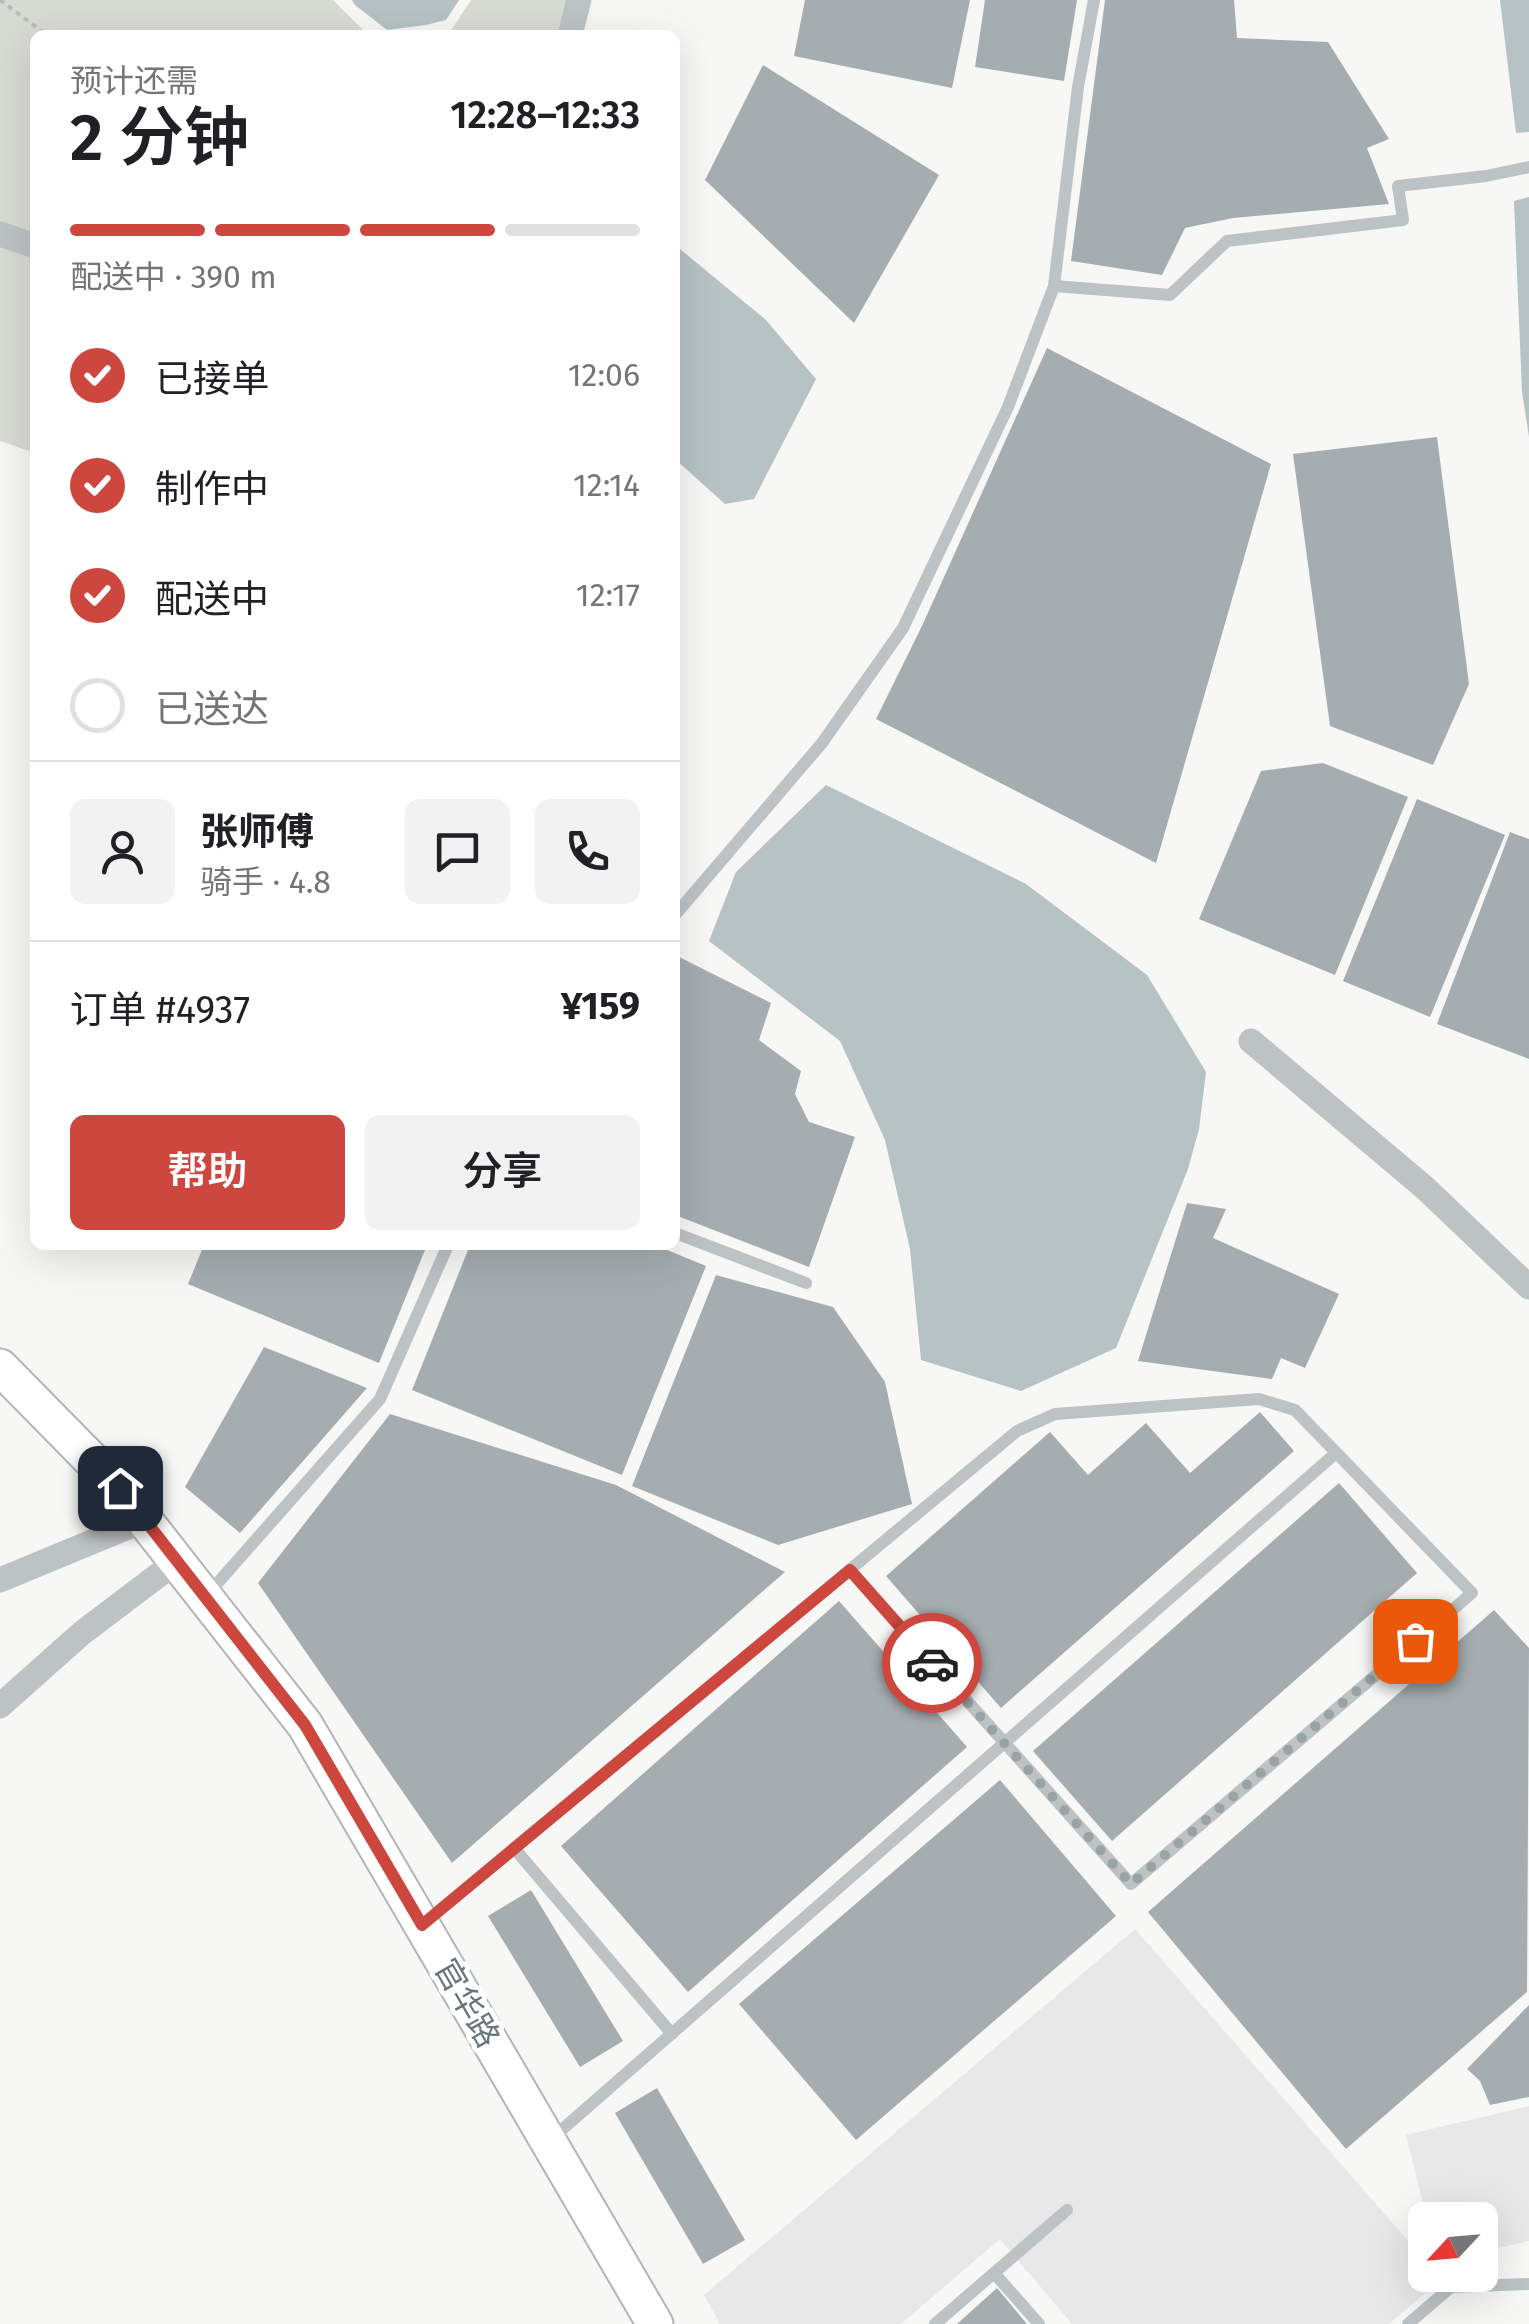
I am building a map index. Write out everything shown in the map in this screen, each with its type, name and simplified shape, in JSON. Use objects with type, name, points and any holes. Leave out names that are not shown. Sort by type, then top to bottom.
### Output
[{"type":"main road","name":"官华路","points":[[0,1368],[120,1488],[305,1725],[655,2324]]},
{"type":"street","points":[[571,30],[579,0]]},
{"type":"street","points":[[0,234],[30,244]]},
{"type":"street","points":[[1251,1041],[1425,1188],[1529,1287]]},
{"type":"street","points":[[0,1580],[145,1520]]},
{"type":"street","points":[[0,1706],[82,1633],[177,1560]]},
{"type":"lane","points":[[680,909],[822,742],[903,628],[1008,407],[1054,286],[1078,87],[1094,0]]},
{"type":"lane","points":[[1054,286],[1170,295],[1227,241],[1403,220],[1398,186],[1529,167]]},
{"type":"lane","points":[[680,1235],[806,1283]]},
{"type":"lane","points":[[205,1597],[380,1399],[446,1250]]},
{"type":"lane","points":[[422,1925],[1017,1431],[1054,1414],[1260,1399],[1295,1410],[1472,1592],[1131,1884],[850,1570]]},
{"type":"lane","points":[[548,2142],[1336,1452]]},
{"type":"lane","points":[[514,1848],[672,2034]]},
{"type":"lane","points":[[935,2324],[1067,2210]]},
{"type":"lane","points":[[994,2273],[1039,2324]]},
{"type":"lane","points":[[1408,2324],[1451,2287],[1529,2284]]},
{"type":"path","points":[[0,0],[40,30]]},
{"type":"shaded area","points":[[0,0],[333,0],[363,30],[30,30],[30,451],[0,441]]},
{"type":"shaded area","points":[[352,0],[459,0],[446,20],[387,30]]},
{"type":"shaded area","points":[[471,0],[567,0],[560,30],[451,30]]},
{"type":"shaded area","points":[[1500,0],[1529,0],[1529,132],[1516,133]]},
{"type":"shaded area","points":[[1529,197],[1529,437],[1522,392],[1514,201]]},
{"type":"shaded area","points":[[680,249],[765,319],[816,379],[754,499],[725,504],[680,464]]},
{"type":"shaded area","points":[[826,785],[1026,884],[1147,975],[1206,1072],[1199,1129],[1188,1169],[1116,1348],[1021,1391],[921,1360],[910,1249],[885,1140],[840,1041],[709,941],[736,872]]},
{"type":"shaded area","points":[[1135,1929],[1408,2241],[1408,2292],[1427,2292],[1389,2324],[1072,2324],[1000,2239],[901,2324],[720,2324],[704,2295]]},
{"type":"shaded area","points":[[1529,2106],[1529,2241],[1498,2248],[1498,2202],[1423,2202],[1406,2135]]},
{"type":"building","points":[[805,0],[970,0],[952,88],[794,56]]},
{"type":"building","points":[[985,0],[1077,0],[1064,81],[975,67]]},
{"type":"building","points":[[1105,0],[1234,0],[1237,38],[1328,42],[1389,139],[1367,148],[1389,204],[1233,218],[1185,228],[1162,275],[1071,261]]},
{"type":"building","points":[[763,65],[939,175],[854,323],[705,180]]},
{"type":"building","points":[[1047,348],[1271,464],[1156,863],[876,719]]},
{"type":"building","points":[[1437,437],[1469,684],[1433,765],[1330,726],[1293,454]]},
{"type":"building","points":[[1323,763],[1408,797],[1335,975],[1199,919],[1261,771]]},
{"type":"building","points":[[1417,799],[1505,835],[1430,1017],[1343,981]]},
{"type":"building","points":[[1510,832],[1529,839],[1529,1059],[1437,1024]]},
{"type":"building","points":[[680,958],[771,1003],[759,1040],[801,1071],[795,1094],[809,1122],[855,1137],[809,1267],[680,1217]]},
{"type":"building","points":[[1187,1203],[1226,1209],[1213,1238],[1339,1294],[1305,1368],[1281,1358],[1272,1379],[1138,1361]]},
{"type":"building","points":[[202,1250],[425,1250],[379,1363],[188,1284]]},
{"type":"building","points":[[468,1250],[667,1250],[706,1266],[622,1475],[412,1390]]},
{"type":"building","points":[[716,1275],[833,1307],[885,1382],[912,1504],[778,1545],[632,1486]]},
{"type":"building","points":[[264,1347],[367,1388],[240,1533],[185,1487]]},
{"type":"building","points":[[1260,1412],[1294,1451],[1001,1708],[886,1576],[1050,1432],[1088,1475],[1146,1423],[1190,1473]]},
{"type":"building","points":[[390,1414],[616,1485],[785,1572],[452,1863],[258,1583]]},
{"type":"building","points":[[1339,1483],[1417,1573],[1112,1841],[1033,1751]]},
{"type":"building","points":[[839,1601],[967,1747],[688,1992],[561,1846]]},
{"type":"building","points":[[1494,1610],[1529,1648],[1527,1992],[1346,2149],[1148,1912]]},
{"type":"building","points":[[1000,1780],[1116,1916],[856,2140],[739,2004]]},
{"type":"building","points":[[531,1890],[623,2041],[580,2067],[488,1916]]},
{"type":"building","points":[[1529,2005],[1529,2097],[1490,2105],[1480,2081],[1467,2069]]},
{"type":"building","points":[[657,2088],[745,2240],[703,2264],[615,2113]]},
{"type":"building","points":[[997,2288],[1027,2324],[957,2324]]},
{"type":"way so far","points":[[932,1663],[1131,1884],[1415,1641]]},
{"type":"route","points":[[120,1488],[305,1725],[422,1925],[850,1570],[932,1663]]}]
